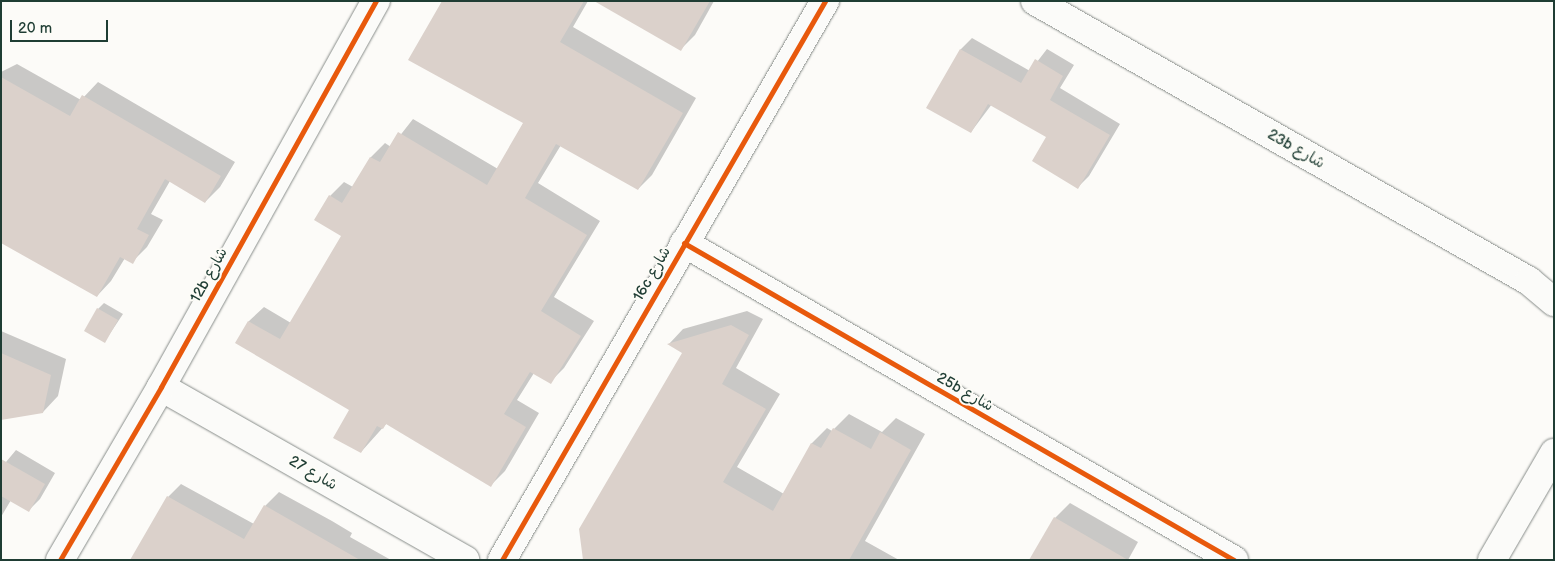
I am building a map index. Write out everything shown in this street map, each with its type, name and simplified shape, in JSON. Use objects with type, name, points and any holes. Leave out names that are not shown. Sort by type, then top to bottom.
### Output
[{"type":"street","name":"12b شارع","points":[[60,560],[161,387],[376,1]]},
{"type":"street","name":"16c شارع","points":[[502,560],[684,243],[826,1]]},
{"type":"street","name":"23b شارع","points":[[1035,1],[1529,281],[1554,302]]},
{"type":"street","name":"25b شارع","points":[[684,243],[1234,560]]},
{"type":"street","name":"شارع 27","points":[[161,387],[464,560]]},
{"type":"street","points":[[1492,560],[1554,453]]},
{"type":"building","points":[[442,1],[584,1],[560,42],[683,113],[638,190],[556,144],[525,198],[587,235],[541,311],[581,336],[551,384],[530,372],[504,414],[526,427],[491,487],[386,424],[383,429],[377,426],[361,453],[333,438],[349,410],[235,343],[248,321],[280,339],[341,236],[314,220],[329,195],[342,203],[370,157],[380,162],[398,132],[487,185],[523,123],[408,60]]},
{"type":"building","points":[[594,1],[710,1],[681,51]]},
{"type":"building","points":[[960,49],[1021,83],[1035,59],[1063,76],[1050,100],[1110,135],[1078,189],[1032,161],[1046,137],[988,104],[971,133],[926,108]]},
{"type":"building","points":[[1,77],[70,116],[82,95],[221,176],[205,203],[165,179],[137,229],[149,235],[133,264],[120,257],[97,297],[1,243]]},
{"type":"building","points":[[97,308],[118,320],[105,343],[84,331]]},
{"type":"building","points":[[731,325],[749,335],[722,384],[766,409],[723,482],[773,511],[811,443],[821,448],[833,428],[871,449],[880,432],[911,450],[849,560],[583,560],[579,529],[682,353],[667,344]]},
{"type":"building","points":[[1,353],[51,375],[43,413],[1,420]]},
{"type":"building","points":[[1,459],[45,484],[29,512],[1,496]]},
{"type":"building","points":[[167,496],[244,539],[264,505],[360,560],[130,560]]},
{"type":"building","points":[[1054,517],[1128,560],[1029,560]]},
{"type":"cycle path","points":[[60,560],[161,387],[376,1]]},
{"type":"cycle path","points":[[502,560],[825,1]]},
{"type":"cycle path","points":[[684,243],[1234,560]]}]
